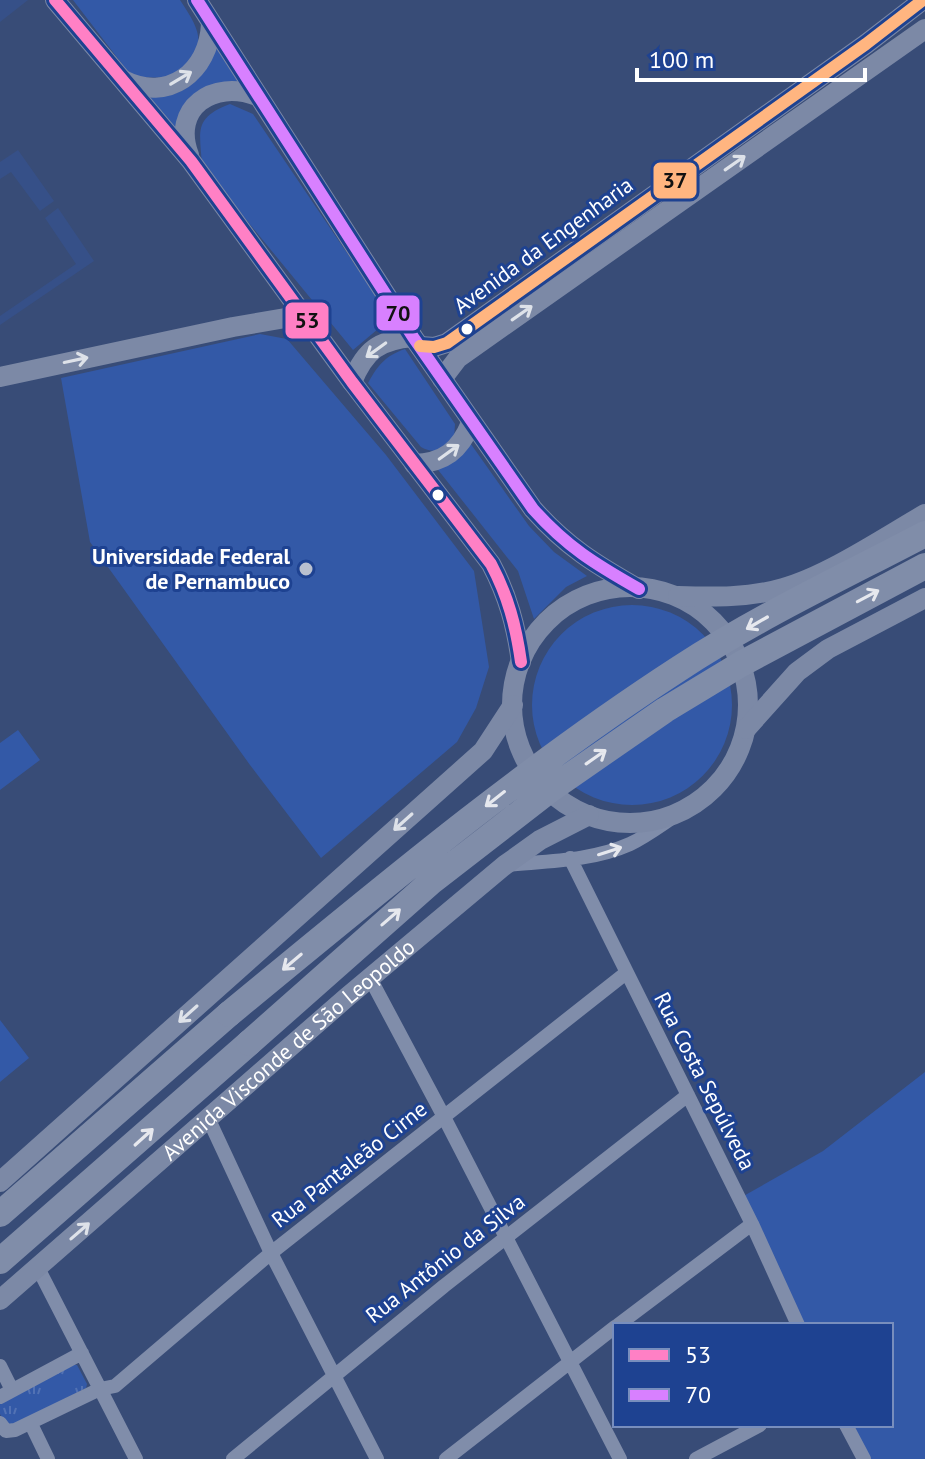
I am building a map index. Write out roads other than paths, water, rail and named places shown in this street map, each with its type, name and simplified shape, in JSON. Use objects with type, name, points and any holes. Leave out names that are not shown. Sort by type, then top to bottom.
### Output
[{"type":"highway","points":[[0,1214],[229,1014],[398,875],[548,759],[682,666],[790,604],[925,534]]},
{"type":"highway","name":"Avenida Visconde de São Leopoldo","points":[[0,1261],[431,882],[551,789],[665,710],[741,664],[925,566]]},
{"type":"street","points":[[55,0],[191,161],[352,382],[491,564],[507,594],[521,662]]},
{"type":"street","points":[[197,0],[416,341],[533,509],[587,560],[639,589]]},
{"type":"street","name":"Avenida da Engenharia","points":[[352,382],[360,363],[374,348],[393,339],[416,341],[434,347],[447,343],[923,0]]},
{"type":"street","points":[[119,78],[147,88],[176,83],[199,65],[206,53],[211,24]]},
{"type":"street","name":"Avenida da Engenharia","points":[[442,379],[458,358],[925,29]]},
{"type":"street","points":[[191,161],[185,130],[189,115],[199,102],[227,89],[242,90],[257,96]]},
{"type":"street","points":[[0,377],[303,315]]},
{"type":"street","points":[[414,464],[429,463],[456,450],[471,423]]},
{"type":"street","points":[[684,810],[650,821],[616,821],[589,815],[564,803],[535,778],[517,744],[513,705],[521,662],[531,639],[546,619],[566,603],[589,592],[614,588],[674,596],[715,597],[783,588],[830,567],[925,514]]},
{"type":"street","points":[[505,865],[592,857],[633,843],[706,796],[724,777],[738,754],[746,729],[747,688],[734,649],[709,617],[674,596]]},
{"type":"street","points":[[746,729],[797,672],[828,649],[925,598]]},
{"type":"street","points":[[0,1182],[483,751],[513,705]]},
{"type":"street","name":"Avenida Visconde de São Leopoldo","points":[[0,1300],[370,978],[505,865],[540,840],[589,815]]},
{"type":"street","name":"Rua Costa Sepúlveda","points":[[570,858],[752,1224],[797,1323]]},
{"type":"street","name":"Rua Pantaleão Cirne","points":[[31,1424],[100,1389],[115,1386],[271,1253],[626,973]]},
{"type":"street","points":[[370,978],[620,1459]]},
{"type":"street","name":"Rua Antônio da Silva","points":[[233,1459],[333,1375],[688,1095]]},
{"type":"street","points":[[209,1120],[271,1253],[377,1459]]},
{"type":"street","points":[[621,1323],[752,1224]]},
{"type":"street","points":[[38,1268],[136,1459]]},
{"type":"street","points":[[446,1459],[613,1329]]},
{"type":"street","points":[[0,1366],[6,1394],[82,1353]]},
{"type":"street","points":[[0,1423],[8,1431],[31,1424],[48,1459]]},
{"type":"street","points":[[696,1459],[756,1427]]},
{"type":"street","points":[[847,1427],[864,1459]]},
{"type":"place","name":"Universidade Federal de Pernambuco","points":[[306,569]]}]
